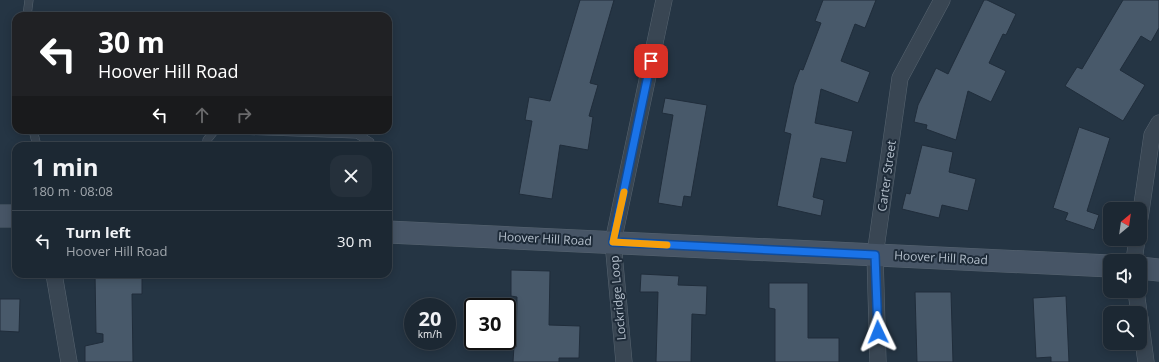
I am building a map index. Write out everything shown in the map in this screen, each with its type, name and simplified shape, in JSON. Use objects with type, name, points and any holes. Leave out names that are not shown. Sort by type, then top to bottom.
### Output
[{"type":"street","name":"Lockridge Loop","points":[[624,362],[613,242],[664,0]]},
{"type":"street","name":"Carter Street","points":[[878,362],[875,255],[900,78],[942,0]]},
{"type":"street","points":[[1142,202],[1152,135],[1159,123]]},
{"type":"street","points":[[0,216],[12,216]]},
{"type":"street","name":"Hoover Hill Road","points":[[392,232],[1103,266]]},
{"type":"street","points":[[1147,269],[1159,270]]},
{"type":"street","points":[[55,278],[69,362]]},
{"type":"street","points":[[1144,350],[1146,362]]},
{"type":"lane","points":[[28,12],[29,0]]},
{"type":"lane","points":[[357,134],[370,142]]},
{"type":"building","points":[[580,0],[614,0],[590,83],[598,85],[589,116],[593,117],[588,150],[560,145],[552,199],[519,194],[532,121],[525,120],[529,97],[550,101]]},
{"type":"building","points":[[823,0],[876,0],[865,28],[855,24],[841,61],[870,72],[858,103],[821,89],[815,123],[853,131],[846,163],[821,158],[813,197],[824,200],[821,216],[777,206],[791,134],[784,132],[794,85],[800,69],[803,70],[821,23],[815,21]]},
{"type":"building","points":[[984,0],[987,0],[1016,14],[1006,35],[1003,34],[989,63],[1006,71],[991,102],[968,91],[956,140],[926,129],[927,125],[914,122],[918,105],[936,68],[948,74]]},
{"type":"building","points":[[1123,0],[1159,0],[1159,28],[1151,42],[1141,36],[1120,70],[1145,85],[1123,121],[1065,86],[1077,67],[1082,69]]},
{"type":"building","points":[[665,98],[707,105],[691,197],[684,196],[682,207],[658,203],[673,115],[662,113]]},
{"type":"building","points":[[1079,127],[1110,138],[1087,211],[1099,215],[1094,230],[1065,220],[1068,213],[1053,208]]},
{"type":"building","points":[[922,145],[953,152],[949,172],[976,179],[968,211],[942,205],[939,218],[902,209],[906,193],[910,194]]},
{"type":"building","points":[[511,270],[550,271],[549,325],[580,326],[579,358],[559,358],[559,362],[513,362],[514,350],[516,350],[517,297],[511,296]]},
{"type":"building","points":[[641,274],[679,276],[678,285],[707,286],[706,315],[692,314],[691,362],[656,362],[658,292],[640,292]]},
{"type":"building","points":[[95,278],[142,278],[142,294],[132,294],[133,362],[85,362],[85,346],[103,342],[103,334],[96,333]]},
{"type":"building","points":[[769,283],[808,283],[808,338],[839,338],[839,362],[775,362],[775,309],[769,308]]},
{"type":"building","points":[[915,292],[951,292],[953,362],[917,362]]},
{"type":"building","points":[[1066,296],[1069,362],[1051,362],[1051,357],[1036,358],[1033,298]]},
{"type":"building","points":[[0,299],[20,299],[19,332],[0,331]]},
{"type":"slow traffic","points":[[624,192],[613,242],[667,245]]},
{"type":"route","points":[[651,61],[613,242],[875,255],[878,332]]}]
